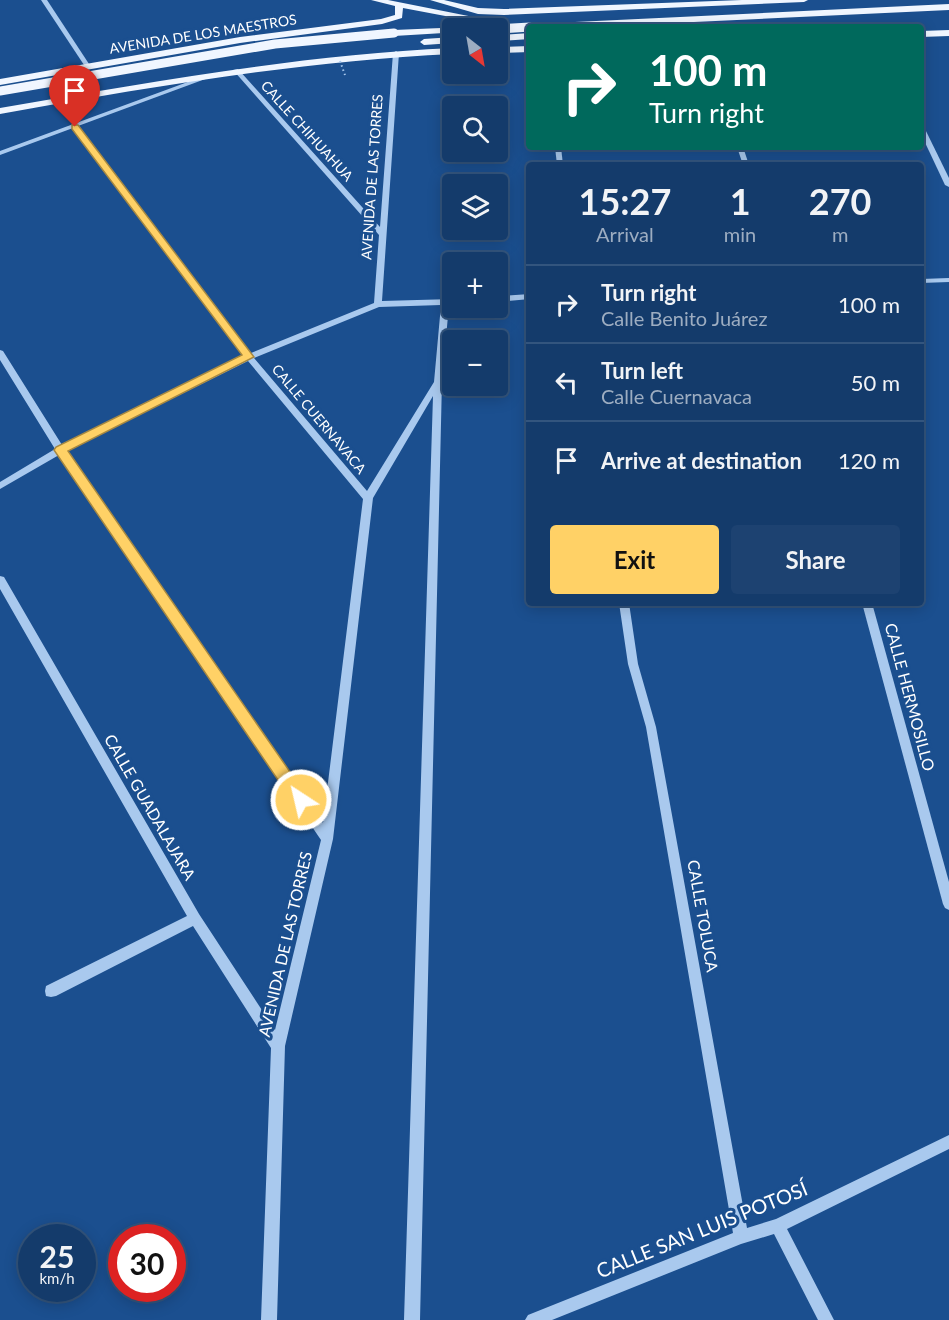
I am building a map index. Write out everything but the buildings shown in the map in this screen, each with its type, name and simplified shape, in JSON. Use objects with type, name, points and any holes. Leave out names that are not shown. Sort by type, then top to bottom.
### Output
[{"type":"main road","points":[[375,0],[526,27]]},
{"type":"main road","points":[[434,0],[478,11],[504,12],[804,0]]},
{"type":"main road","points":[[471,0],[478,11]]},
{"type":"main road","name":"AVENIDA DE LOS MAESTROS","points":[[0,82],[240,40],[388,20],[399,16],[399,5]]},
{"type":"main road","points":[[611,24],[949,7]]},
{"type":"main road","points":[[743,24],[949,15]]},
{"type":"main road","points":[[508,29],[526,28]]},
{"type":"main road","name":"AVENIDA DE LOS MAESTROS","points":[[0,91],[275,44],[394,33],[442,31]]},
{"type":"main road","points":[[924,34],[949,33]]},
{"type":"main road","points":[[508,37],[526,36]]},
{"type":"main road","points":[[240,40],[260,44],[267,53],[266,58],[248,68]]},
{"type":"main road","points":[[0,99],[293,52],[442,41]]},
{"type":"main road","points":[[508,50],[526,49]]},
{"type":"main road","points":[[0,111],[248,68],[396,52],[442,51]]},
{"type":"street","points":[[44,0],[88,67]]},
{"type":"street","name":"AVENIDA DE LAS TORRES","points":[[378,304],[396,52]]},
{"type":"street","name":"CALLE CHIHUAHUA","points":[[237,70],[383,235]]},
{"type":"street","points":[[0,153],[217,73]]},
{"type":"street","name":"CALLE CUERNAVACA","points":[[75,127],[249,357],[368,498]]},
{"type":"street","points":[[924,133],[949,185]]},
{"type":"street","points":[[924,281],[949,280]]},
{"type":"street","points":[[518,297],[526,294]]},
{"type":"street","points":[[508,298],[526,296]]},
{"type":"street","points":[[0,486],[60,450],[249,357],[378,304],[442,302]]},
{"type":"street","name":"AVENIDA DE LAS TORRES","points":[[412,1320],[438,381],[447,318]]},
{"type":"street","points":[[0,353],[60,450],[327,839]]},
{"type":"street","name":"AVENIDA DE LAS TORRES","points":[[269,1320],[278,1046],[327,839],[368,498],[438,381]]},
{"type":"street","name":"CALLE GUADALAJARA","points":[[0,580],[195,918],[278,1046]]},
{"type":"street","name":"CALLE TOLUCA","points":[[624,606],[633,664],[651,728],[741,1237]]},
{"type":"street","name":"CALLE HERMOSILLO","points":[[868,606],[949,904]]},
{"type":"street","points":[[51,991],[195,918]]},
{"type":"street","name":"CALLE SAN LUIS POTOSÍ","points":[[533,1320],[741,1237],[778,1226],[949,1142]]},
{"type":"street","points":[[778,1226],[826,1320]]},
{"type":"path","points":[[336,52],[345,75]]},
{"type":"route","points":[[75,127],[249,357],[60,450],[301,800]]}]
